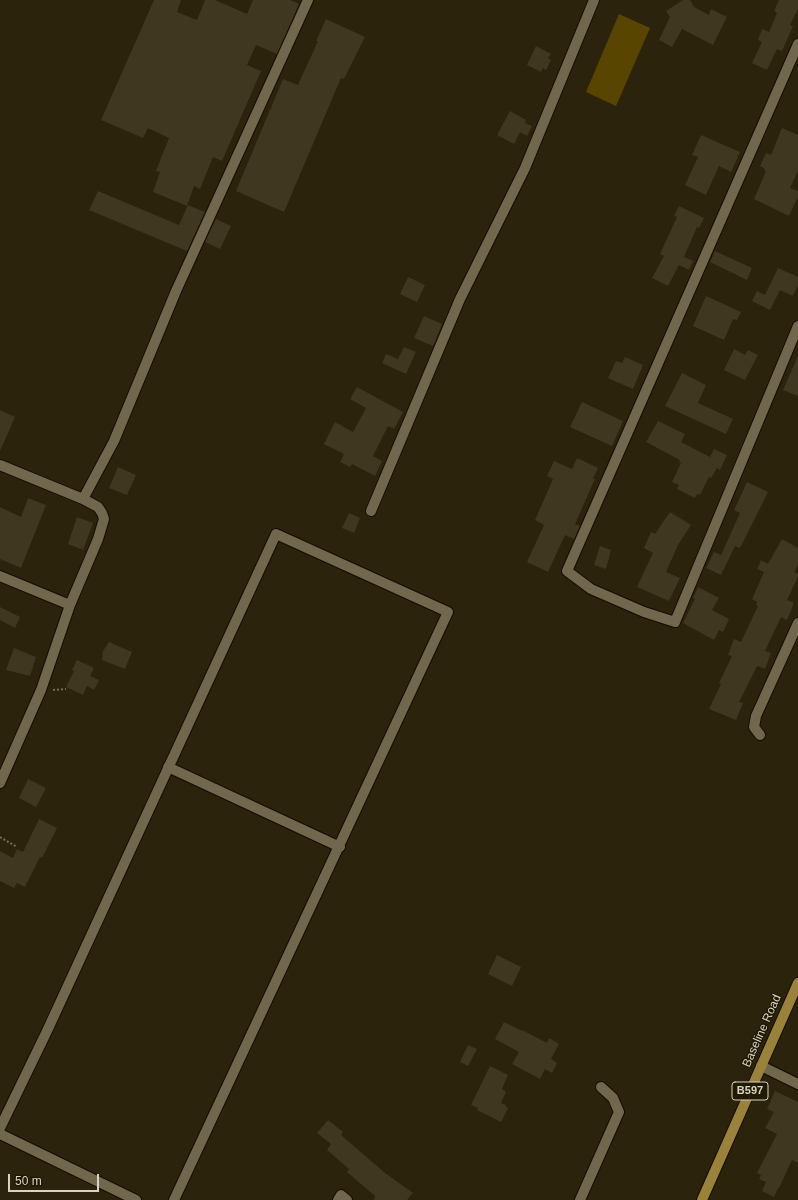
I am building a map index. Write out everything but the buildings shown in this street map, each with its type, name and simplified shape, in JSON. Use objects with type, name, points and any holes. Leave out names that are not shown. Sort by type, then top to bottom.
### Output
[{"type":"main road","name":"Baseline Road","points":[[702,1200],[798,983]]},
{"type":"street","points":[[83,499],[114,441],[182,277],[308,0]]},
{"type":"street","points":[[371,511],[460,299],[525,168],[594,0]]},
{"type":"street","points":[[798,44],[567,571],[591,589],[644,612],[675,622],[798,326]]},
{"type":"street","points":[[0,465],[98,506],[104,519],[98,539],[70,605],[42,690],[0,783]]},
{"type":"street","points":[[136,1200],[0,1127],[47,1031],[276,534],[448,612],[174,1200]]},
{"type":"street","points":[[0,576],[70,605]]},
{"type":"street","points":[[760,735],[754,727],[756,716],[798,623]]},
{"type":"street","points":[[168,767],[340,846]]},
{"type":"street","points":[[761,1066],[798,1084]]},
{"type":"street","points":[[580,1200],[618,1112],[613,1098],[601,1087]]},
{"type":"street","points":[[338,1200],[341,1195],[347,1200]]},
{"type":"path","points":[[0,838],[17,846]]},
{"type":"shaded area","points":[[619,14],[650,28],[616,106],[586,92]]}]
